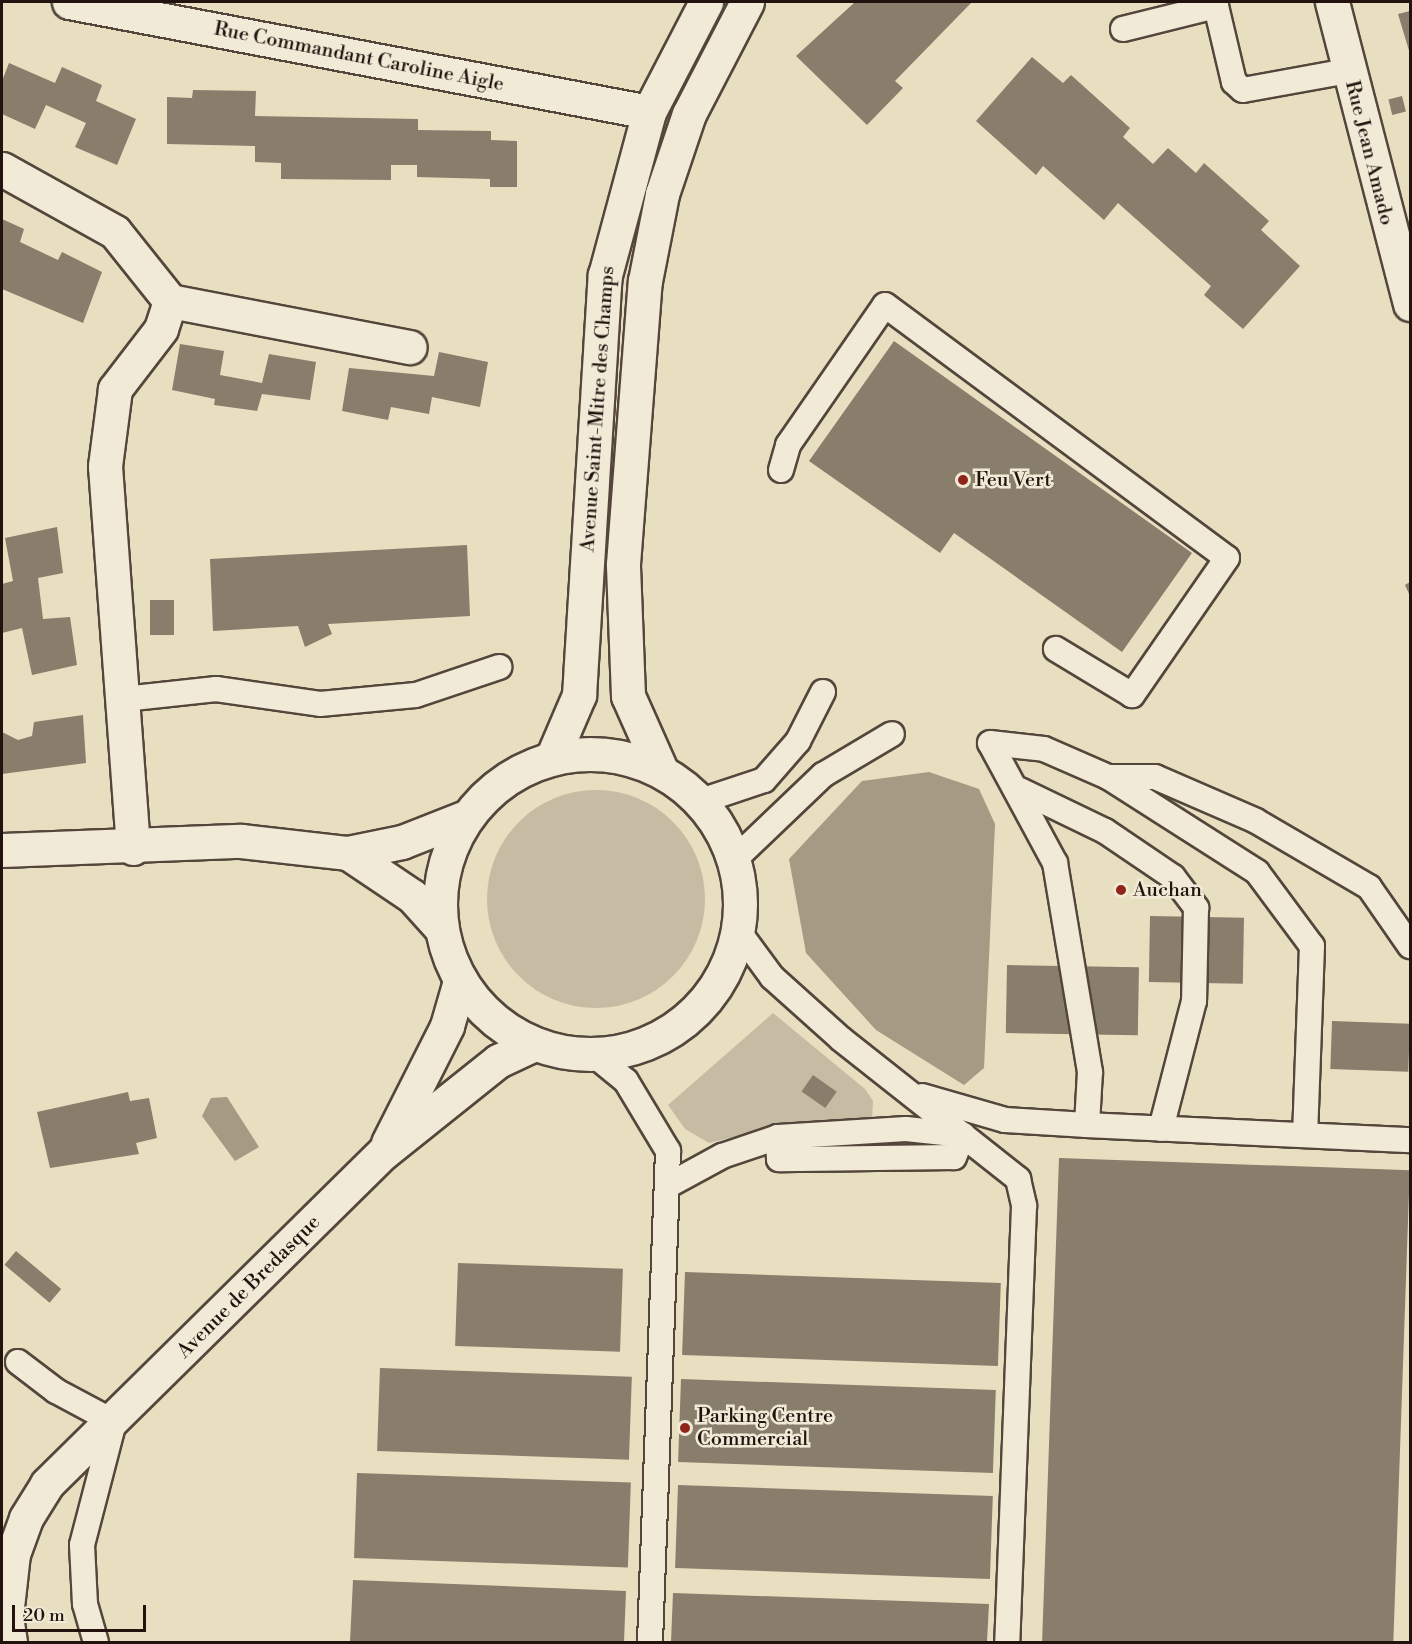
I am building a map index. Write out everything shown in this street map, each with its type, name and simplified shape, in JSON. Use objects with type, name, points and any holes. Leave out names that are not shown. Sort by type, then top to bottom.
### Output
[{"type":"street","name":"Rue Commandant Caroline Aigle","points":[[69,2],[648,112]]},
{"type":"street","name":"Avenue Saint-Mitre des Champs","points":[[552,758],[579,695],[605,275],[648,112],[706,2]]},
{"type":"street","name":"Avenue Saint-Mitre des Champs","points":[[661,770],[628,696],[623,564],[645,281],[663,194],[689,114],[747,2]]},
{"type":"street","name":"Rue Jean Amado","points":[[1332,2],[1348,71],[1402,251],[1410,304]]},
{"type":"street","points":[[2,169],[115,232],[170,301],[410,347]]},
{"type":"street","points":[[133,848],[105,466],[115,388],[161,329],[170,301]]},
{"type":"street","points":[[600,754],[661,770],[701,801],[735,860],[741,896],[739,932],[714,987],[672,1031],[634,1048],[594,1055],[534,1044],[492,1018],[460,981],[440,927],[440,888],[449,850],[468,816],[491,790],[552,758],[600,754]]},
{"type":"street","points":[[2,850],[133,848],[241,841],[348,853],[402,842],[468,816]]},
{"type":"street","points":[[348,853],[412,896],[440,927]]},
{"type":"street","name":"Avenue de Bredasque","points":[[384,1152],[447,1026],[460,981]]},
{"type":"street","name":"Avenue de Bredasque","points":[[10,1642],[8,1585],[26,1518],[47,1484],[114,1422],[384,1152],[498,1061],[534,1044]]},
{"type":"lane","points":[[1123,29],[1216,6],[1234,82],[1243,90],[1348,71]]},
{"type":"lane","points":[[781,470],[788,445],[885,305],[1227,558],[1132,695],[1056,649]]},
{"type":"lane","points":[[123,699],[216,689],[320,704],[416,695],[499,667]]},
{"type":"lane","points":[[701,801],[764,780],[798,741],[823,692]]},
{"type":"lane","points":[[735,860],[823,775],[892,734]]},
{"type":"lane","points":[[1087,1125],[1090,1072],[1055,863],[1020,790],[990,743],[1044,749],[1108,777],[1257,872],[1312,946],[1305,1135]]},
{"type":"lane","points":[[1108,777],[1155,777],[1256,821],[1369,887],[1410,946]]},
{"type":"lane","points":[[1020,790],[1144,858],[1173,877],[1196,908],[1194,1001],[1161,1129]]},
{"type":"lane","points":[[739,932],[772,977],[841,1039],[912,1092],[1017,1179],[1024,1206],[1007,1642]]},
{"type":"lane","points":[[594,1055],[626,1081],[668,1151],[650,1642]]},
{"type":"lane","points":[[912,1092],[1005,1120],[1410,1140]]},
{"type":"lane","points":[[667,1186],[722,1156],[778,1137],[906,1129],[963,1135]]},
{"type":"lane","points":[[18,1362],[56,1391],[114,1422],[82,1545],[85,1604],[96,1642]]},
{"type":"shaded area","points":[[929,772],[979,789],[995,824],[984,1068],[964,1085],[876,1030],[806,953],[789,859],[862,781]]},
{"type":"shaded area","points":[[585,790],[607,790],[628,794],[648,803],[665,814],[681,830],[701,867],[705,899],[701,931],[697,941],[687,960],[665,984],[628,1004],[607,1008],[585,1008],[564,1004],[544,995],[527,984],[511,968],[491,931],[487,910],[487,888],[491,867],[500,847],[511,830],[527,814],[564,794]]},
{"type":"shaded area","points":[[773,1013],[865,1089],[873,1101],[872,1120],[792,1123],[709,1143],[685,1129],[668,1105]]},
{"type":"shaded area","points":[[227,1097],[259,1147],[235,1161],[202,1116],[211,1098]]},
{"type":"building","points":[[855,2],[972,2],[895,81],[903,88],[867,125],[796,56]]},
{"type":"building","points":[[1410,11],[1410,54],[1398,14]]},
{"type":"building","points":[[1032,57],[1063,83],[1071,75],[1130,128],[1123,137],[1153,164],[1168,148],[1196,173],[1204,163],[1269,221],[1261,230],[1300,266],[1243,329],[1204,295],[1211,286],[1118,203],[1104,220],[1043,166],[1036,175],[976,121]]},
{"type":"building","points":[[9,63],[55,83],[62,67],[102,85],[96,101],[136,119],[117,165],[75,147],[86,123],[46,105],[35,129],[2,114],[2,81]]},
{"type":"building","points":[[193,90],[256,91],[255,116],[418,119],[418,130],[491,131],[491,140],[517,141],[517,187],[490,187],[490,179],[417,177],[417,165],[391,165],[391,180],[281,179],[281,163],[255,162],[255,146],[167,144],[167,97],[192,98]]},
{"type":"building","points":[[1402,96],[1406,112],[1392,115],[1388,99]]},
{"type":"building","points":[[2,219],[24,229],[20,242],[58,260],[62,252],[102,272],[83,323],[2,289]]},
{"type":"building","name":"Feu Vert","points":[[894,341],[1192,553],[1122,652],[954,533],[940,553],[809,461]]},
{"type":"building","points":[[180,344],[224,351],[220,375],[262,383],[269,354],[316,362],[310,400],[262,394],[257,411],[214,405],[215,399],[172,390]]},
{"type":"building","points":[[439,352],[488,362],[480,407],[432,397],[429,414],[391,407],[388,420],[342,411],[349,368],[434,376]]},
{"type":"building","points":[[57,527],[63,573],[38,578],[43,619],[70,617],[77,665],[32,675],[22,628],[2,633],[2,584],[13,581],[5,538]]},
{"type":"building","points":[[467,545],[470,616],[328,624],[332,634],[305,647],[298,626],[213,631],[210,559]]},
{"type":"building","points":[[1410,582],[1410,596],[1405,585]]},
{"type":"building","points":[[150,600],[174,600],[174,635],[150,635]]},
{"type":"building","points":[[83,715],[86,763],[2,774],[2,732],[18,740],[32,736],[34,722]]},
{"type":"building","points":[[1150,916],[1244,918],[1243,984],[1149,982]]},
{"type":"building","points":[[1007,965],[1139,967],[1138,1035],[1006,1033]]},
{"type":"building","points":[[1332,1021],[1410,1024],[1408,1072],[1330,1069]]},
{"type":"building","points":[[813,1075],[837,1092],[825,1108],[802,1091]]},
{"type":"building","points":[[128,1092],[130,1101],[149,1098],[157,1138],[136,1143],[139,1154],[50,1168],[37,1112]]},
{"type":"building","points":[[1059,1158],[1410,1170],[1393,1642],[1042,1642]]},
{"type":"building","points":[[16,1251],[61,1289],[50,1303],[4,1265]]},
{"type":"building","points":[[458,1263],[623,1269],[620,1352],[455,1346]]},
{"type":"building","points":[[685,1272],[1001,1283],[998,1366],[682,1355]]},
{"type":"building","points":[[380,1368],[632,1377],[629,1460],[377,1451]]},
{"type":"building","points":[[681,1379],[996,1390],[993,1473],[678,1462]]},
{"type":"building","points":[[357,1473],[631,1483],[628,1568],[354,1558]]},
{"type":"building","points":[[678,1485],[993,1496],[990,1579],[675,1568]]},
{"type":"building","points":[[353,1580],[626,1591],[624,1642],[350,1642]]},
{"type":"building","points":[[673,1593],[989,1604],[987,1642],[671,1642]]},
{"type":"place","name":"Feu Vert","points":[[963,480]]},
{"type":"place","name":"Auchan","points":[[1121,890]]},
{"type":"place","name":"Parking Centre Commercial","points":[[685,1428]]}]
